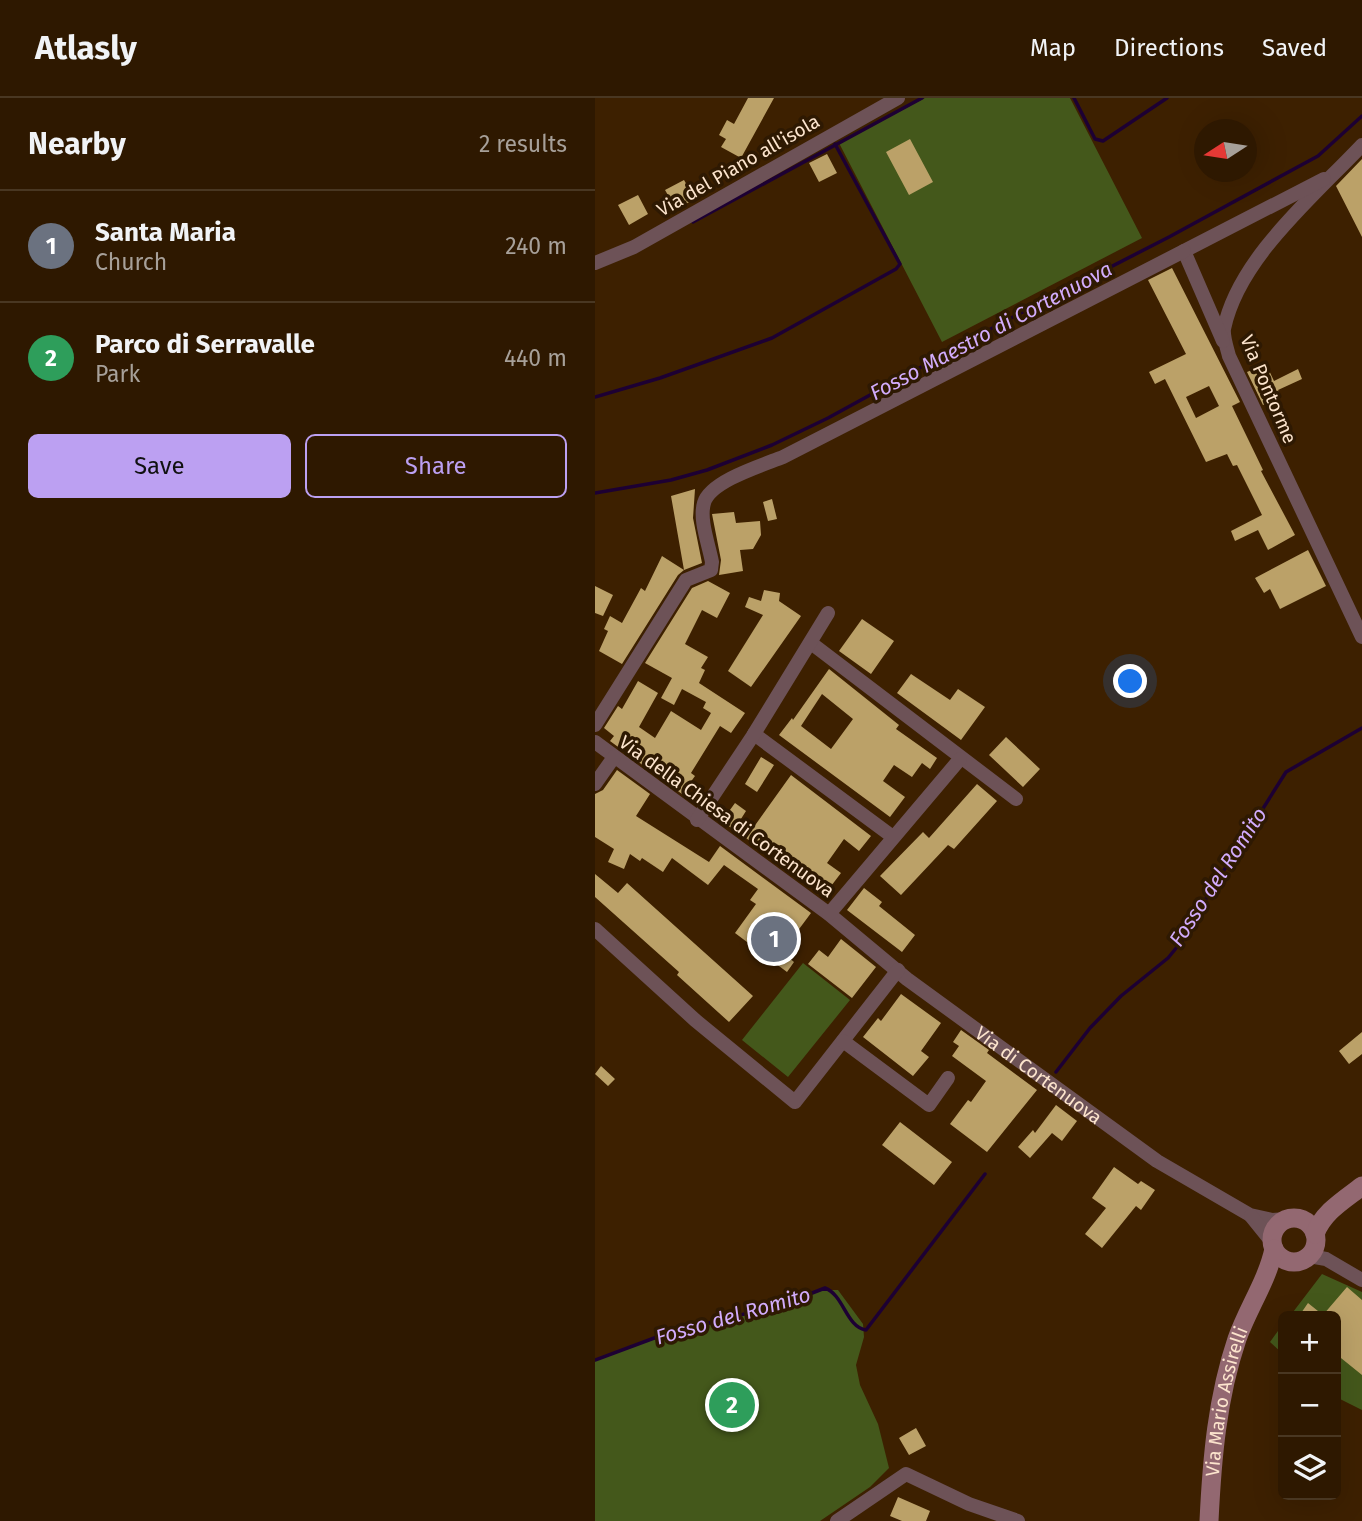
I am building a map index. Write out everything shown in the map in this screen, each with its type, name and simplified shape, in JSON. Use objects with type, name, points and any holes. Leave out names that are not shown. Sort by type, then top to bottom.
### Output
[{"type":"street","name":"Via del Piano all'isola","points":[[595,262],[634,247],[898,98]]},
{"type":"street","name":"Via Pontorme","points":[[1362,145],[1269,243],[1239,287],[1224,332],[1229,356],[1362,637]]},
{"type":"street","points":[[595,725],[686,580],[711,570],[703,504],[707,495],[720,484],[783,457],[1335,174]]},
{"type":"street","points":[[1184,251],[1229,356]]},
{"type":"street","points":[[697,820],[754,734],[828,613]]},
{"type":"street","points":[[811,643],[1016,799]]},
{"type":"street","points":[[754,734],[893,837]]},
{"type":"street","name":"Via della Chiesa di Cortenuova","points":[[595,742],[697,820],[832,917]]},
{"type":"street","points":[[595,784],[614,757]]},
{"type":"street","points":[[832,917],[893,837],[960,759]]},
{"type":"street","name":"Via di Cortenuova","points":[[832,917],[898,970],[1157,1161],[1250,1215],[1272,1220],[1291,1218],[1307,1222],[1311,1251]]},
{"type":"street","points":[[595,929],[695,1020],[795,1102],[898,970]]},
{"type":"street","points":[[843,1041],[929,1105],[948,1078]]},
{"type":"street","points":[[1261,1288],[1311,1251],[1320,1221],[1337,1204],[1362,1186]]},
{"type":"street","points":[[1273,1246],[1276,1228],[1291,1218],[1337,1204]]},
{"type":"street","name":"Via di Cortenuova","points":[[1250,1215],[1284,1259],[1311,1251],[1362,1280]]},
{"type":"street","name":"Via Mario Assirelli","points":[[1209,1521],[1220,1401],[1238,1337],[1270,1268],[1273,1246]]},
{"type":"street","points":[[837,1521],[906,1474],[969,1504],[1018,1521]]},
{"type":"green space","points":[[925,98],[1070,98],[1142,238],[942,342],[839,143]]},
{"type":"green space","points":[[803,963],[850,1000],[788,1077],[742,1040]]},
{"type":"green space","points":[[1322,1274],[1362,1292],[1362,1410],[1341,1400],[1341,1311],[1294,1311]]},
{"type":"green space","points":[[824,1290],[838,1290],[863,1324],[864,1337],[856,1365],[860,1385],[878,1424],[889,1468],[870,1487],[820,1521],[595,1521],[595,1361],[648,1341],[740,1317]]},
{"type":"green space","points":[[1278,1331],[1278,1349],[1270,1342]]},
{"type":"building","points":[[748,98],[774,98],[741,158],[721,147],[726,139],[719,135],[727,120],[734,124]]},
{"type":"building","points":[[910,139],[933,182],[909,195],[886,152]]},
{"type":"building","points":[[827,154],[837,173],[819,182],[809,163]]},
{"type":"building","points":[[1362,159],[1362,237],[1336,186]]},
{"type":"building","points":[[684,180],[695,199],[676,209],[665,190]]},
{"type":"building","points":[[638,195],[648,214],[629,225],[618,205]]},
{"type":"building","points":[[1172,268],[1240,402],[1232,406],[1263,470],[1261,471],[1295,535],[1268,550],[1258,530],[1235,541],[1231,531],[1262,515],[1237,465],[1233,466],[1227,454],[1206,462],[1165,379],[1155,384],[1149,372],[1186,354],[1148,280]],"holes":[[[1209,386],[1219,406],[1196,418],[1186,397]]]},
{"type":"building","points":[[1266,364],[1274,381],[1298,369],[1302,379],[1278,390],[1281,396],[1263,405],[1247,372]]},
{"type":"building","points":[[695,489],[693,518],[702,563],[684,570],[671,496]]},
{"type":"building","points":[[772,499],[777,519],[768,521],[763,502]]},
{"type":"building","points":[[734,512],[736,523],[760,521],[761,535],[753,549],[740,550],[743,571],[719,575],[721,560],[712,514]]},
{"type":"building","points":[[1308,550],[1326,586],[1280,609],[1270,589],[1264,593],[1255,578]]},
{"type":"building","points":[[662,556],[684,570],[678,575],[622,664],[599,651],[608,631],[604,629],[610,616],[622,623],[641,588],[645,591]]},
{"type":"building","points":[[708,581],[730,593],[717,618],[702,610],[685,644],[708,657],[701,668],[705,670],[699,683],[745,713],[731,733],[720,726],[691,773],[695,776],[682,794],[610,741],[614,736],[604,728],[618,706],[622,709],[638,681],[658,693],[639,727],[655,738],[671,711],[701,730],[711,713],[703,708],[706,702],[682,689],[674,705],[661,698],[672,678],[645,663],[692,588]]},
{"type":"building","points":[[595,586],[613,595],[603,616],[595,613]]},
{"type":"building","points":[[764,590],[780,593],[779,601],[801,616],[751,687],[728,671],[763,615],[745,607],[749,597],[761,601]]},
{"type":"building","points":[[862,619],[894,641],[871,674],[839,651]]},
{"type":"building","points":[[829,669],[899,725],[896,729],[937,758],[930,769],[922,763],[912,777],[894,765],[883,781],[905,797],[890,817],[779,735],[792,718],[793,720]],"holes":[[[822,694],[853,719],[831,749],[801,726]]]},
{"type":"building","points":[[911,674],[950,700],[958,689],[985,707],[961,740],[897,693]]},
{"type":"building","points":[[1006,737],[1040,769],[1023,787],[989,755]]},
{"type":"building","points":[[761,757],[774,765],[757,792],[745,784]]},
{"type":"building","points":[[617,770],[650,794],[636,816],[709,862],[720,846],[811,913],[782,952],[794,962],[787,972],[735,933],[756,904],[750,900],[758,889],[724,865],[708,885],[672,858],[663,872],[642,858],[640,861],[630,854],[624,869],[608,862],[614,849],[595,837],[595,794],[603,790]]},
{"type":"building","points":[[791,775],[871,836],[859,851],[844,839],[827,863],[841,873],[825,894],[746,838]]},
{"type":"building","points":[[977,784],[997,801],[954,849],[948,845],[901,895],[880,876],[923,832],[929,838]]},
{"type":"building","points":[[735,803],[746,811],[734,830],[722,821]]},
{"type":"building","points":[[595,874],[618,893],[627,883],[753,996],[729,1022],[677,975],[679,972],[595,897]]},
{"type":"building","points":[[864,888],[882,902],[879,906],[915,935],[902,952],[847,910]]},
{"type":"building","points":[[841,939],[876,967],[852,998],[808,964],[819,950],[828,957]]},
{"type":"building","points":[[901,994],[941,1023],[921,1051],[929,1057],[913,1076],[863,1037],[878,1018],[881,1021]]},
{"type":"building","points":[[961,1030],[1037,1090],[987,1152],[950,1124],[986,1081],[952,1056],[959,1046],[953,1042]]},
{"type":"building","points":[[1362,1032],[1362,1054],[1349,1064],[1339,1051]]},
{"type":"building","points":[[601,1066],[615,1079],[608,1086],[595,1074]]},
{"type":"building","points":[[1056,1105],[1077,1121],[1062,1141],[1052,1133],[1030,1158],[1018,1147],[1033,1130],[1035,1133]]},
{"type":"building","points":[[900,1122],[952,1162],[934,1185],[882,1145]]},
{"type":"building","points":[[1114,1167],[1138,1184],[1141,1181],[1155,1190],[1141,1210],[1136,1206],[1102,1248],[1085,1234],[1106,1208],[1092,1198]]},
{"type":"building","points":[[1347,1287],[1362,1300],[1362,1375],[1341,1358],[1341,1311],[1326,1311]]},
{"type":"building","points":[[1308,1303],[1318,1311],[1302,1311]]},
{"type":"building","points":[[916,1428],[926,1446],[909,1455],[899,1438]]},
{"type":"building","points":[[898,1497],[930,1511],[926,1521],[902,1521],[890,1516]]},
{"type":"waterway","points":[[693,222],[922,98]]},
{"type":"waterway","points":[[1074,98],[1095,139],[1103,141],[1167,98]]},
{"type":"waterway","name":"Fosso Maestro di Cortenuova","points":[[595,493],[671,480],[707,470],[772,445],[828,418],[1318,156],[1362,116]]},
{"type":"waterway","points":[[595,397],[660,378],[772,338],[896,269],[900,264],[835,144]]},
{"type":"waterway","name":"Fosso del Romito","points":[[1056,1072],[1090,1028],[1121,996],[1168,958],[1182,941],[1286,772],[1362,728]]},
{"type":"waterway","name":"Fosso del Romito","points":[[595,1360],[665,1334],[784,1304],[825,1288],[837,1297],[854,1323],[866,1330],[985,1174]]},
{"type":"place","name":"Santa Maria","points":[[774,939]]},
{"type":"place","name":"Parco di Serravalle","points":[[732,1405]]}]
